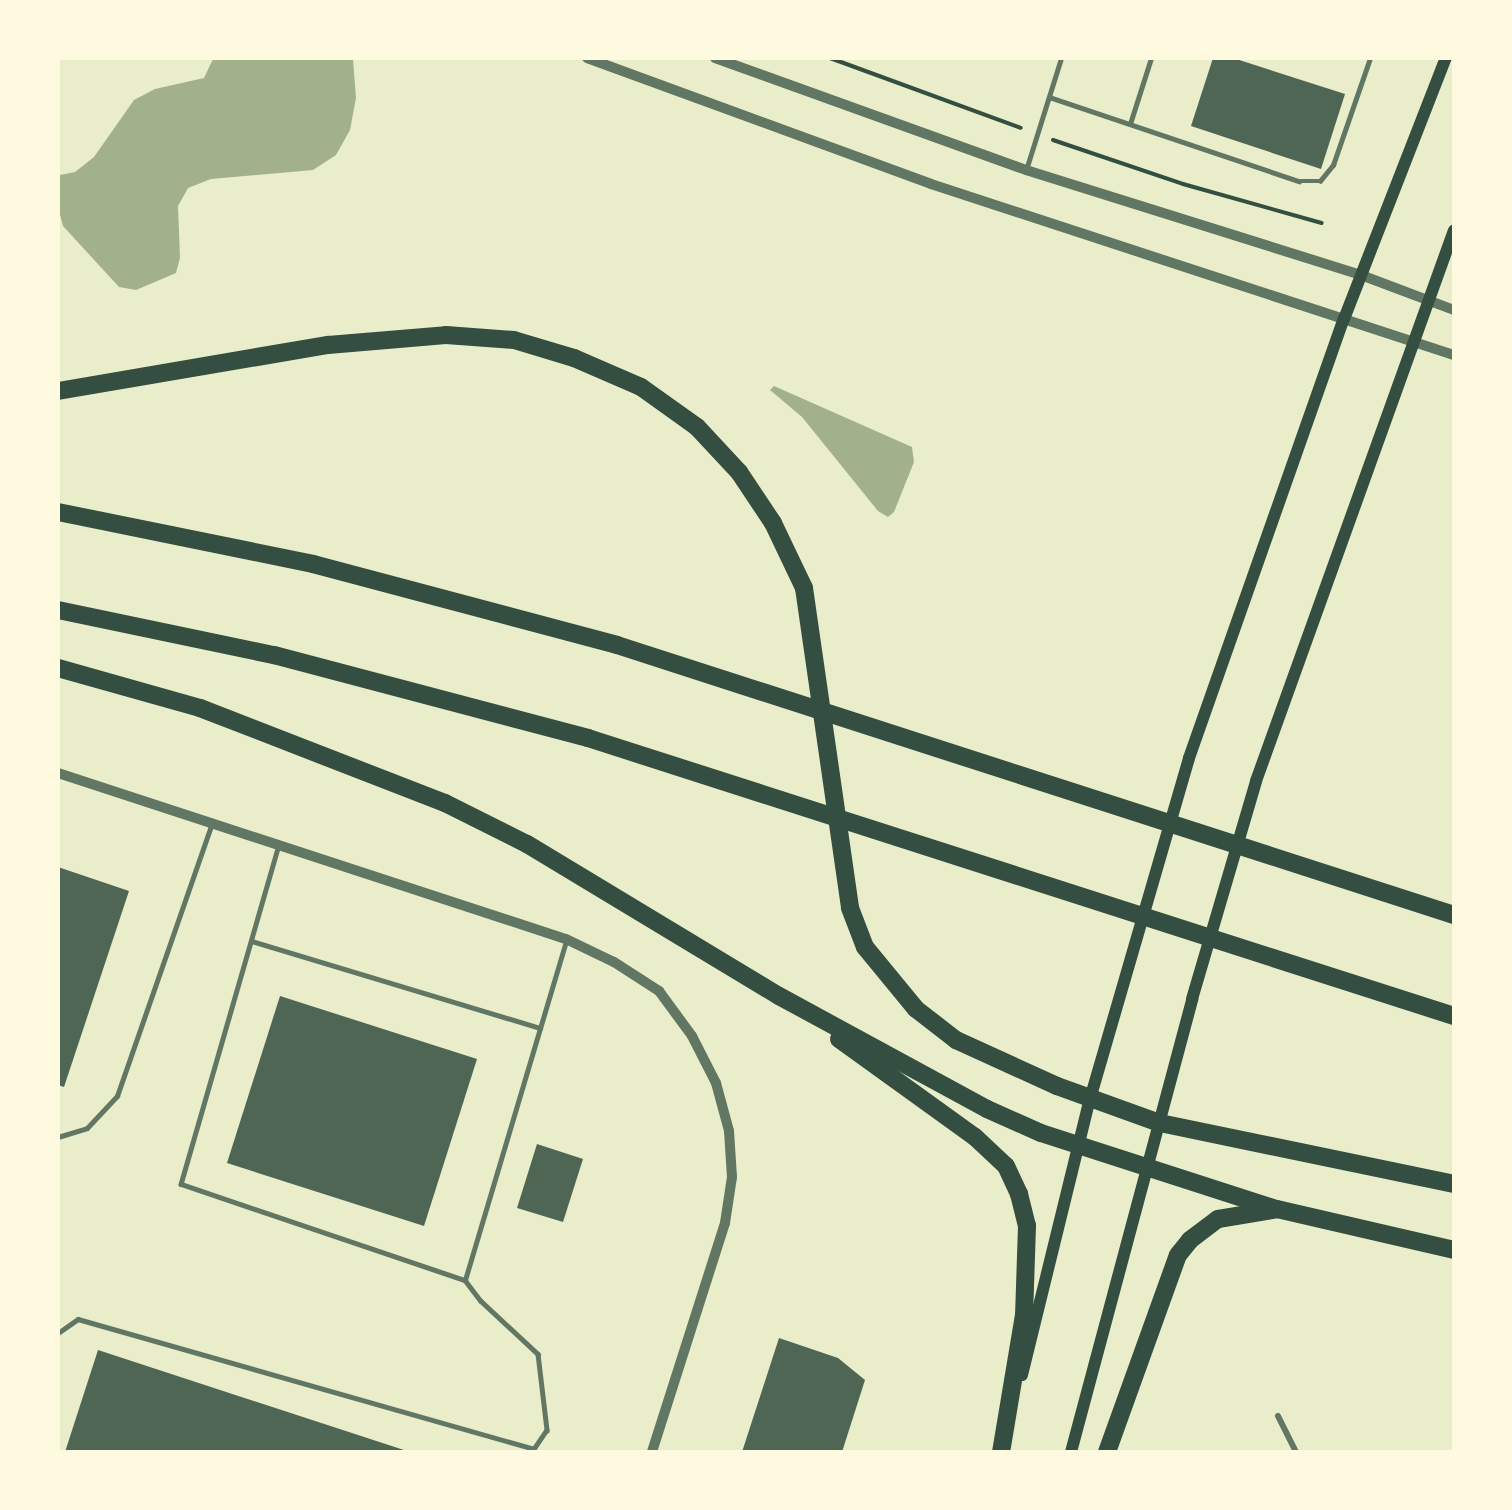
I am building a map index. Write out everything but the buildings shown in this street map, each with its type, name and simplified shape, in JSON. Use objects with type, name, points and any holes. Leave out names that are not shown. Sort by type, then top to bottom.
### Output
[{"type":"highway","points":[[58,392],[328,345],[446,335],[514,340],[574,358],[641,387],[696,427],[739,472],[767,514],[804,588],[850,908],[865,947],[916,1010],[956,1040],[1090,1099],[1160,1123],[1454,1184]]},
{"type":"highway","points":[[58,512],[313,564],[617,645],[1454,915]]},
{"type":"highway","points":[[58,610],[274,655],[588,738],[1454,1016]]},
{"type":"highway","points":[[58,668],[201,708],[444,803],[527,844],[779,996],[987,1108],[1081,1148],[1276,1209],[1454,1250]]},
{"type":"highway","points":[[779,996],[975,1137],[1006,1166],[1027,1226],[1024,1315],[1001,1452]]},
{"type":"highway","points":[[1107,1452],[1178,1255],[1190,1240],[1218,1219],[1276,1209]]},
{"type":"main road","points":[[1001,1452],[1081,1148],[1090,1099],[1189,758],[1344,320],[1446,58]]},
{"type":"main road","points":[[1071,1452],[1192,999],[1256,782],[1454,230]]},
{"type":"street","points":[[587,58],[931,184],[1412,344],[1454,355]]},
{"type":"street","points":[[715,58],[1026,170],[1361,275],[1427,302],[1454,310]]},
{"type":"street","points":[[58,773],[566,939],[614,962],[659,991],[692,1036],[716,1083],[729,1131],[732,1177],[725,1222],[652,1452]]},
{"type":"street","points":[[1278,1416],[1296,1452]]},
{"type":"lane","points":[[1026,170],[1061,58]]},
{"type":"lane","points":[[1130,124],[1151,58]]},
{"type":"lane","points":[[1049,97],[1299,181],[1320,181],[1334,165],[1370,58]]},
{"type":"lane","points":[[58,1137],[87,1128],[117,1096],[212,823]]},
{"type":"lane","points":[[58,1333],[78,1318],[533,1450],[547,1430],[538,1354],[481,1301],[465,1280],[181,1184],[279,845]]},
{"type":"lane","points":[[465,1280],[566,939]]},
{"type":"lane","points":[[252,940],[540,1028]]},
{"type":"path","points":[[830,58],[1183,184],[1322,223]]},
{"type":"shaded area","points":[[213,59],[353,59],[356,98],[350,130],[336,155],[313,170],[211,179],[188,188],[178,206],[180,258],[176,273],[136,290],[119,287],[63,226],[59,211],[60,175],[75,172],[94,157],[134,100],[155,89],[204,78]]},
{"type":"shaded area","points":[[774,386],[912,447],[914,462],[894,512],[888,517],[878,511],[802,417],[770,390]]}]
